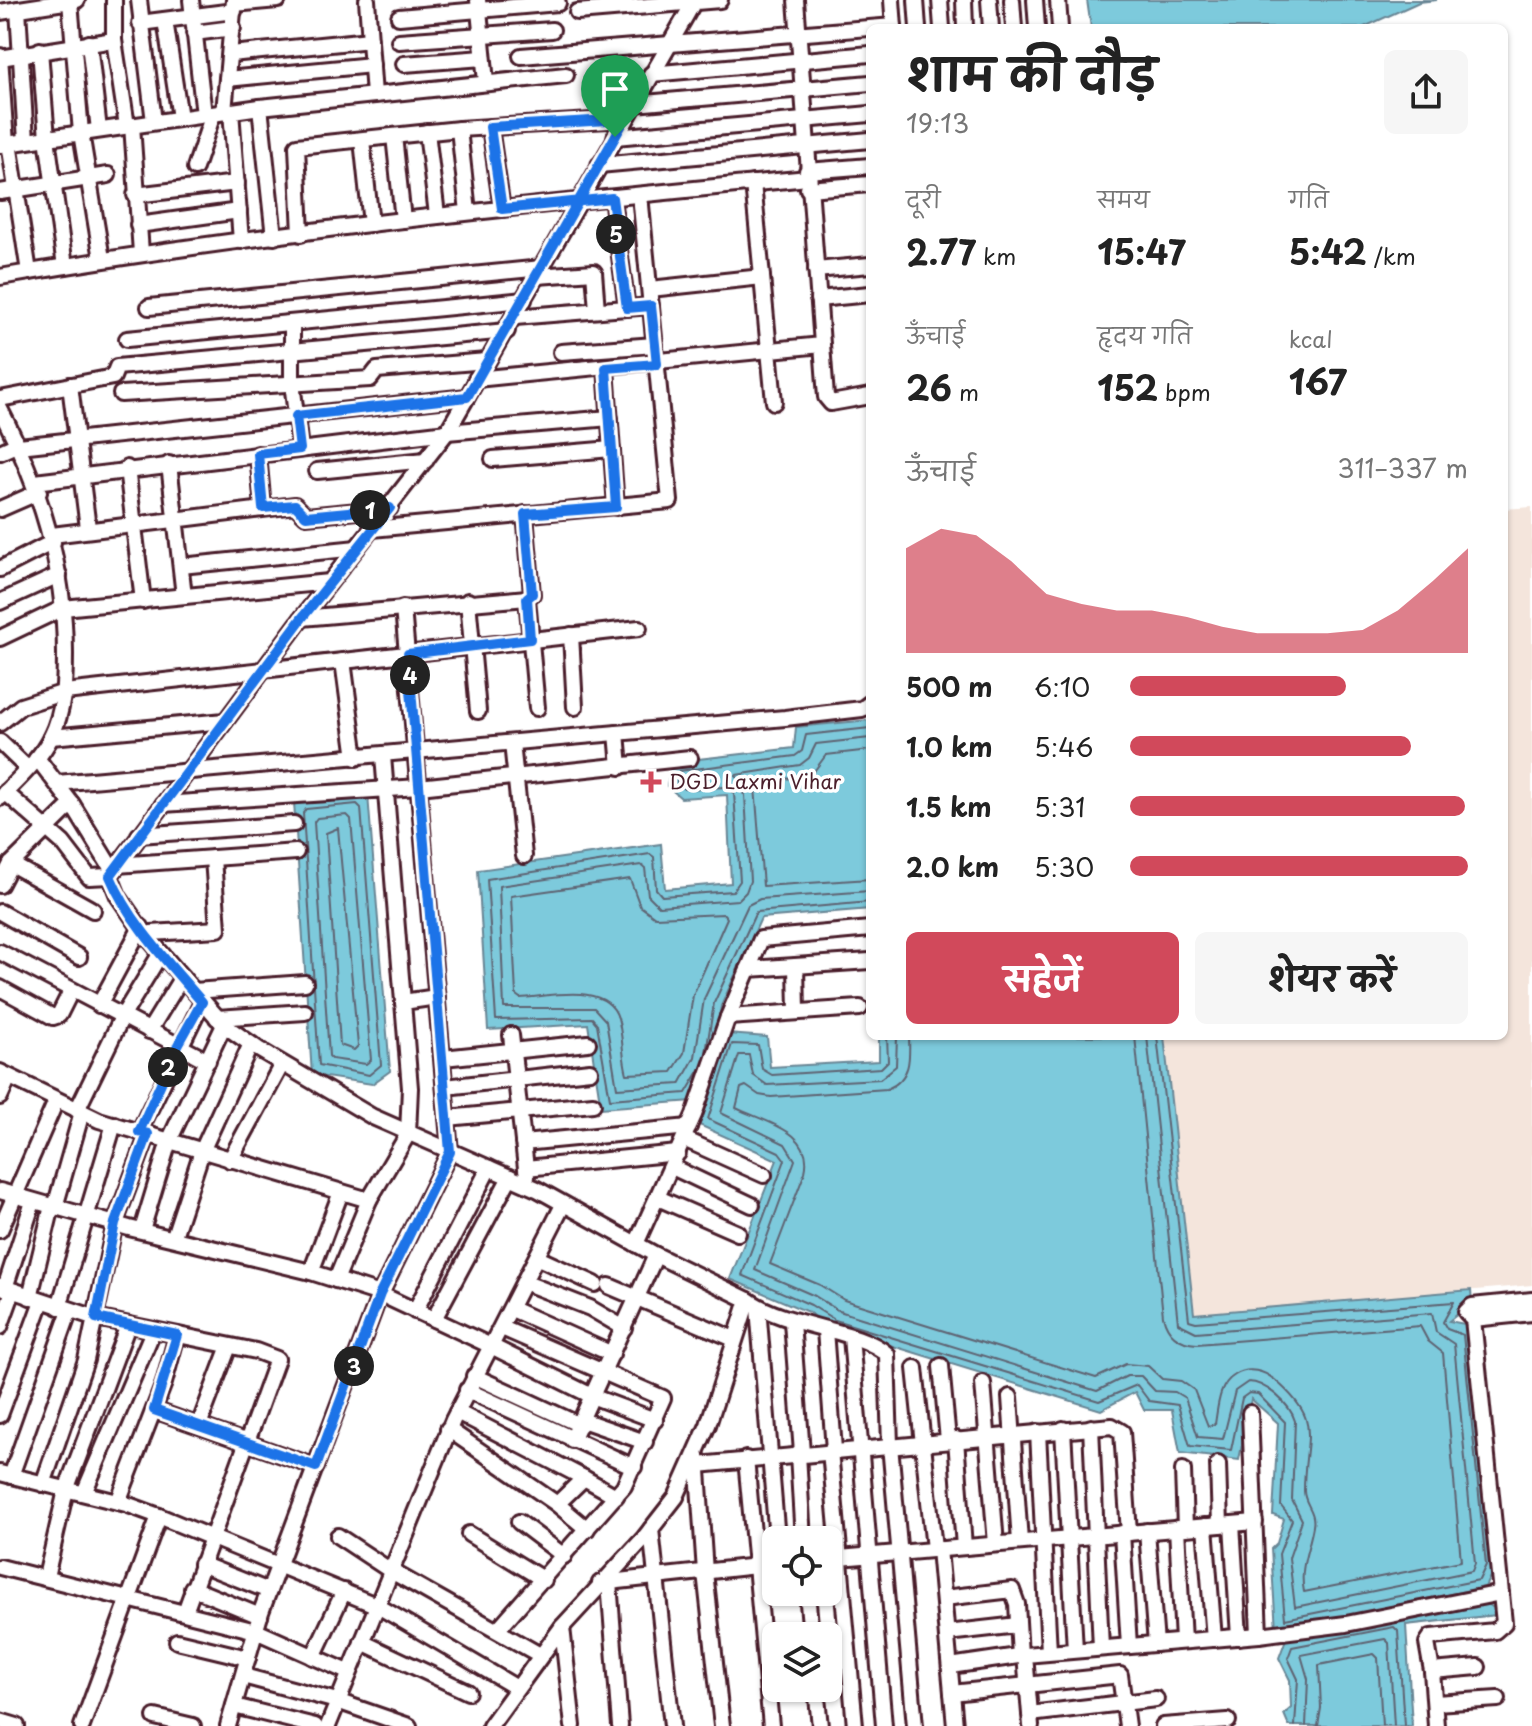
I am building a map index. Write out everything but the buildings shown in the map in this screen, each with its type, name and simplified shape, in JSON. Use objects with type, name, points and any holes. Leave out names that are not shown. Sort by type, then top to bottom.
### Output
[{"type":"street","points":[[0,12],[38,3],[77,0]]},
{"type":"street","points":[[114,0],[114,40],[129,126],[141,253]]},
{"type":"street","points":[[139,0],[154,122]]},
{"type":"street","points":[[191,0],[194,33],[237,183],[241,241]]},
{"type":"street","points":[[140,23],[278,0]]},
{"type":"street","points":[[367,0],[374,95]]},
{"type":"street","points":[[577,12],[720,0]]},
{"type":"street","points":[[796,0],[805,144],[828,402],[866,397]]},
{"type":"street","points":[[892,0],[894,24]]},
{"type":"street","points":[[916,0],[918,24]]},
{"type":"street","points":[[940,0],[942,24]]},
{"type":"street","points":[[964,0],[965,24]]},
{"type":"street","points":[[989,0],[991,24]]},
{"type":"street","points":[[1012,0],[1014,24]]},
{"type":"street","points":[[1035,0],[1037,24]]},
{"type":"street","points":[[1058,0],[1060,24]]},
{"type":"street","points":[[70,1],[81,133],[102,259]]},
{"type":"street","points":[[113,871],[329,582],[447,432],[694,1]]},
{"type":"street","points":[[399,17],[478,5],[558,3]]},
{"type":"street","points":[[195,168],[218,113],[227,79],[234,5]]},
{"type":"street","points":[[478,5],[486,82]]},
{"type":"street","points":[[18,9],[26,141]]},
{"type":"street","points":[[165,20],[180,118]]},
{"type":"street","points":[[194,33],[233,28]]},
{"type":"street","points":[[521,56],[668,47],[866,29]]},
{"type":"street","points":[[399,41],[552,30]]},
{"type":"street","points":[[29,272],[17,190],[5,144],[0,57],[114,40]]},
{"type":"street","points":[[231,54],[370,40]]},
{"type":"street","points":[[89,43],[99,130]]},
{"type":"street","points":[[40,50],[47,138],[65,266]]},
{"type":"street","points":[[651,74],[866,54]]},
{"type":"street","points":[[404,64],[483,58]]},
{"type":"street","points":[[227,79],[372,65]]},
{"type":"street","points":[[5,144],[260,107],[566,75]]},
{"type":"street","points":[[634,104],[866,83]]},
{"type":"street","points":[[260,107],[274,237]]},
{"type":"street","points":[[615,137],[866,114]]},
{"type":"street","points":[[301,234],[296,147],[459,129],[625,119]]},
{"type":"street","points":[[490,127],[502,209]]},
{"type":"street","points":[[459,129],[468,212]]},
{"type":"street","points":[[427,132],[437,215]]},
{"type":"street","points":[[394,136],[403,220]]},
{"type":"street","points":[[362,140],[371,224]]},
{"type":"street","points":[[599,165],[866,140]]},
{"type":"street","points":[[0,277],[141,253],[437,215],[808,179],[866,167]]},
{"type":"street","points":[[0,192],[108,175]]},
{"type":"street","points":[[808,179],[866,184]]},
{"type":"street","points":[[135,195],[237,183]]},
{"type":"street","points":[[753,183],[774,402]]},
{"type":"street","points":[[372,529],[616,507],[671,499],[640,195]]},
{"type":"street","points":[[612,198],[627,308]]},
{"type":"street","points":[[138,225],[239,211]]},
{"type":"street","points":[[816,270],[866,265]]},
{"type":"street","points":[[149,307],[540,272],[594,272],[597,310]]},
{"type":"street","points":[[650,289],[762,277]]},
{"type":"street","points":[[818,299],[866,294]]},
{"type":"street","points":[[127,339],[524,300]]},
{"type":"street","points":[[515,317],[651,306]]},
{"type":"street","points":[[292,323],[292,382],[300,449]]},
{"type":"street","points":[[0,399],[113,377],[117,367],[507,331]]},
{"type":"street","points":[[561,352],[655,345]]},
{"type":"street","points":[[476,379],[657,364],[822,345]]},
{"type":"street","points":[[121,394],[370,379],[377,370],[487,361]]},
{"type":"street","points":[[606,368],[616,507]]},
{"type":"street","points":[[70,385],[88,528]]},
{"type":"street","points":[[0,452],[18,445],[467,397]]},
{"type":"street","points":[[0,409],[37,487],[52,539],[63,608],[65,692],[51,737],[2,795],[63,843],[89,877],[213,858],[296,852]]},
{"type":"street","points":[[0,509],[37,487],[82,475],[127,468],[447,432],[610,418]]},
{"type":"street","points":[[493,459],[612,449]]},
{"type":"street","points":[[258,454],[263,508]]},
{"type":"street","points":[[317,471],[426,460]]},
{"type":"street","points":[[169,464],[184,596]]},
{"type":"street","points":[[127,468],[143,601]]},
{"type":"street","points":[[0,569],[52,539],[88,528],[295,505],[306,516],[390,508]]},
{"type":"street","points":[[302,618],[527,598],[532,594],[525,514]]},
{"type":"street","points":[[181,566],[357,548]]},
{"type":"street","points":[[0,602],[59,575]]},
{"type":"street","points":[[0,638],[63,608],[329,582]]},
{"type":"street","points":[[527,598],[537,708]]},
{"type":"street","points":[[468,601],[478,711]]},
{"type":"street","points":[[228,1726],[260,1616],[380,1294],[450,1152],[403,608]]},
{"type":"street","points":[[0,723],[21,706],[65,692],[639,628]]},
{"type":"street","points":[[571,635],[575,707]]},
{"type":"street","points":[[343,661],[356,758]]},
{"type":"street","points":[[57,783],[189,769],[416,753],[796,716],[862,709],[866,706]]},
{"type":"street","points":[[51,737],[225,721]]},
{"type":"street","points":[[617,733],[620,767]]},
{"type":"street","points":[[0,742],[57,783],[113,871],[118,896],[161,953],[220,1021],[251,1044],[408,1134],[528,1185],[753,1304],[792,1322],[851,1337],[887,1354],[890,1445],[915,1726]]},
{"type":"street","points":[[512,743],[524,856]]},
{"type":"street","points":[[336,1280],[369,1200],[408,1134],[410,1088],[383,756]]},
{"type":"street","points":[[163,804],[419,787],[690,758]]},
{"type":"street","points":[[0,885],[11,864],[72,804]]},
{"type":"street","points":[[139,835],[294,824]]},
{"type":"street","points":[[146,930],[218,929],[213,858]]},
{"type":"street","points":[[11,864],[93,910]]},
{"type":"street","points":[[0,912],[79,957]]},
{"type":"street","points":[[636,1244],[675,1160],[713,1066],[728,1017],[763,936],[866,929]]},
{"type":"street","points":[[99,1005],[146,930]]},
{"type":"street","points":[[0,952],[208,1061]]},
{"type":"street","points":[[0,1415],[36,1299],[53,1207],[80,1111],[122,1017],[161,953]]},
{"type":"street","points":[[748,969],[866,961]]},
{"type":"street","points":[[796,966],[797,1011]]},
{"type":"street","points":[[149,1031],[182,977]]},
{"type":"street","points":[[198,996],[305,983]]},
{"type":"street","points":[[0,988],[53,1017],[59,1015],[71,991]]},
{"type":"street","points":[[43,1484],[86,1360],[115,1223],[143,1133],[198,996]]},
{"type":"street","points":[[403,1002],[437,997]]},
{"type":"street","points":[[728,1017],[860,1008]]},
{"type":"street","points":[[220,1021],[305,1012]]},
{"type":"street","points":[[142,1230],[169,1141],[208,1061],[220,1021]]},
{"type":"street","points":[[511,1035],[528,1185]]},
{"type":"street","points":[[443,1058],[588,1043]]},
{"type":"street","points":[[174,1236],[202,1151],[251,1044]]},
{"type":"street","points":[[230,1160],[282,1064]]},
{"type":"street","points":[[445,1087],[590,1071]]},
{"type":"street","points":[[0,1097],[4,1075],[56,1101],[114,1124],[369,1200]]},
{"type":"street","points":[[0,1230],[56,1101]]},
{"type":"street","points":[[447,1118],[593,1104]]},
{"type":"street","points":[[114,1124],[85,1215],[64,1308],[3,1474],[118,1502],[279,1563],[378,1606],[491,1669],[517,1688]]},
{"type":"street","points":[[523,1143],[686,1133],[764,1175]]},
{"type":"street","points":[[526,1168],[675,1160],[752,1205]]},
{"type":"street","points":[[415,1311],[489,1168]]},
{"type":"street","points":[[434,1319],[510,1177]]},
{"type":"street","points":[[0,1191],[311,1272],[380,1294],[594,1397],[655,1420]]},
{"type":"street","points":[[311,1272],[341,1192]]},
{"type":"street","points":[[658,1198],[738,1233]]},
{"type":"street","points":[[0,1327],[6,1289],[33,1202]]},
{"type":"street","points":[[328,1726],[448,1429],[526,1283],[563,1205]]},
{"type":"street","points":[[572,1440],[656,1255]]},
{"type":"street","points":[[538,1258],[734,1339]]},
{"type":"street","points":[[526,1283],[590,1308],[624,1328]]},
{"type":"street","points":[[6,1289],[96,1318],[277,1359],[185,1612]]},
{"type":"street","points":[[1532,1300],[1472,1306],[1466,1315],[1473,1319],[1532,1313]]},
{"type":"street","points":[[490,1726],[562,1627],[605,1583],[676,1497],[698,1458],[734,1339],[753,1304]]},
{"type":"street","points":[[753,1304],[776,1526]]},
{"type":"street","points":[[512,1309],[612,1354]]},
{"type":"street","points":[[1436,1726],[1428,1639],[1499,1629],[1504,1623],[1473,1319]]},
{"type":"street","points":[[792,1322],[803,1526]]},
{"type":"street","points":[[46,1577],[66,1490],[128,1325]]},
{"type":"street","points":[[498,1629],[616,1496],[634,1467],[662,1396],[502,1328]]},
{"type":"street","points":[[825,1330],[833,1526]]},
{"type":"street","points":[[84,1493],[153,1331]]},
{"type":"street","points":[[118,1502],[154,1410],[177,1335]]},
{"type":"street","points":[[851,1337],[884,1726]]},
{"type":"street","points":[[199,1425],[229,1346]]},
{"type":"street","points":[[941,1366],[964,1547]]},
{"type":"street","points":[[915,1368],[944,1598],[955,1726]]},
{"type":"street","points":[[471,1383],[645,1442]]},
{"type":"street","points":[[471,1383],[572,1440],[634,1467]]},
{"type":"street","points":[[983,1383],[996,1544]]},
{"type":"street","points":[[1010,1397],[1020,1542]]},
{"type":"street","points":[[154,1410],[316,1467]]},
{"type":"street","points":[[457,1412],[616,1496]]},
{"type":"street","points":[[1250,1413],[1259,1635]]},
{"type":"street","points":[[698,1458],[746,1459],[1112,1426],[1122,1432],[1129,1646]]},
{"type":"street","points":[[1091,1427],[1101,1648]]},
{"type":"street","points":[[448,1429],[557,1504],[587,1529]]},
{"type":"street","points":[[1063,1429],[1075,1650]]},
{"type":"street","points":[[1038,1432],[1049,1652]]},
{"type":"street","points":[[698,1458],[705,1572],[722,1726]]},
{"type":"street","points":[[746,1459],[771,1726]]},
{"type":"street","points":[[1214,1639],[1218,1464]]},
{"type":"street","points":[[1183,1470],[1183,1641]]},
{"type":"street","points":[[557,1504],[584,1478]]},
{"type":"street","points":[[82,1726],[159,1516]]},
{"type":"street","points":[[519,1522],[564,1556]]},
{"type":"street","points":[[842,1557],[1255,1522]]},
{"type":"street","points":[[1219,1525],[1239,1637]]},
{"type":"street","points":[[651,1529],[672,1726]]},
{"type":"street","points":[[1147,1531],[1156,1644]]},
{"type":"street","points":[[469,1534],[544,1580]]},
{"type":"street","points":[[338,1536],[391,1571],[540,1655]]},
{"type":"street","points":[[201,1564],[269,1591]]},
{"type":"street","points":[[605,1583],[762,1565]]},
{"type":"street","points":[[1,1570],[129,1596],[256,1631],[348,1672]]},
{"type":"street","points":[[605,1583],[620,1726]]},
{"type":"street","points":[[192,1588],[260,1616]]},
{"type":"street","points":[[944,1598],[1012,1590],[1030,1720],[1156,1699]]},
{"type":"street","points":[[313,1657],[344,1591]]},
{"type":"street","points":[[950,1666],[1049,1652],[1239,1637],[1346,1624],[1501,1593]]},
{"type":"street","points":[[839,1606],[855,1726]]},
{"type":"street","points":[[947,1633],[1018,1625]]},
{"type":"street","points":[[562,1627],[573,1726]]},
{"type":"street","points":[[177,1641],[248,1658]]},
{"type":"street","points":[[362,1642],[468,1692]]},
{"type":"street","points":[[1432,1671],[1478,1667]]},
{"type":"street","points":[[952,1693],[1120,1675],[1127,1726]]},
{"type":"street","points":[[243,1676],[337,1701],[409,1726]]},
{"type":"street","points":[[1435,1703],[1498,1699]]},
{"type":"street","points":[[817,1702],[820,1726]]},
{"type":"street","points":[[234,1706],[315,1726]]},
{"type":"street","points":[[155,1717],[193,1726]]},
{"type":"street","points":[[0,1721],[17,1726]]},
{"type":"street","points":[[1163,1726],[1228,1721]]},
{"type":"shaded area","points":[[1532,507],[1532,1285],[1194,1315],[1164,1040],[1508,1040],[1508,509]]},
{"type":"water","points":[[1087,0],[1437,0],[1419,2],[1371,24],[1090,24]]},
{"type":"water","points":[[866,720],[866,909],[761,918],[721,1006],[713,1063],[693,1101],[601,1108],[588,1024],[488,1030],[478,870],[661,844],[665,889],[731,883],[727,795],[681,798],[667,786],[672,762],[794,748],[796,727]]},
{"type":"water","points":[[368,795],[390,1071],[372,1084],[312,1075],[294,802]]},
{"type":"water","points":[[727,1034],[767,1037],[770,1067],[879,1061],[879,1040],[1164,1040],[1194,1314],[1471,1290],[1472,1303],[1449,1321],[1470,1325],[1494,1568],[1485,1587],[1276,1630],[1271,1549],[1277,1543],[1284,1519],[1273,1515],[1278,1423],[1251,1399],[1239,1460],[1180,1453],[1172,1410],[1144,1410],[1135,1392],[1101,1410],[831,1327],[808,1312],[730,1279],[777,1160],[697,1124]]},
{"type":"water","points":[[1478,1600],[1497,1609],[1496,1615],[1406,1625],[1412,1726],[1289,1726],[1284,1714],[1291,1708],[1290,1680],[1279,1658],[1286,1639]]},
{"type":"place","name":"DGD Laxmi Vihar","points":[[651,782]]},
{"type":"route","points":[[615,137],[577,202],[507,331],[467,397],[296,416],[300,449],[258,454],[263,508],[295,505],[306,516],[390,508],[336,573],[110,876],[118,896],[143,932],[202,1002],[178,1045],[139,1132],[148,1134],[115,1223],[96,1318],[177,1335],[154,1410],[316,1467],[380,1294],[450,1152],[408,654],[530,639],[527,598],[532,594],[525,514],[616,507],[606,368],[657,364],[651,306],[627,308],[612,198],[577,202],[502,209],[490,127],[625,119],[615,137]]}]
